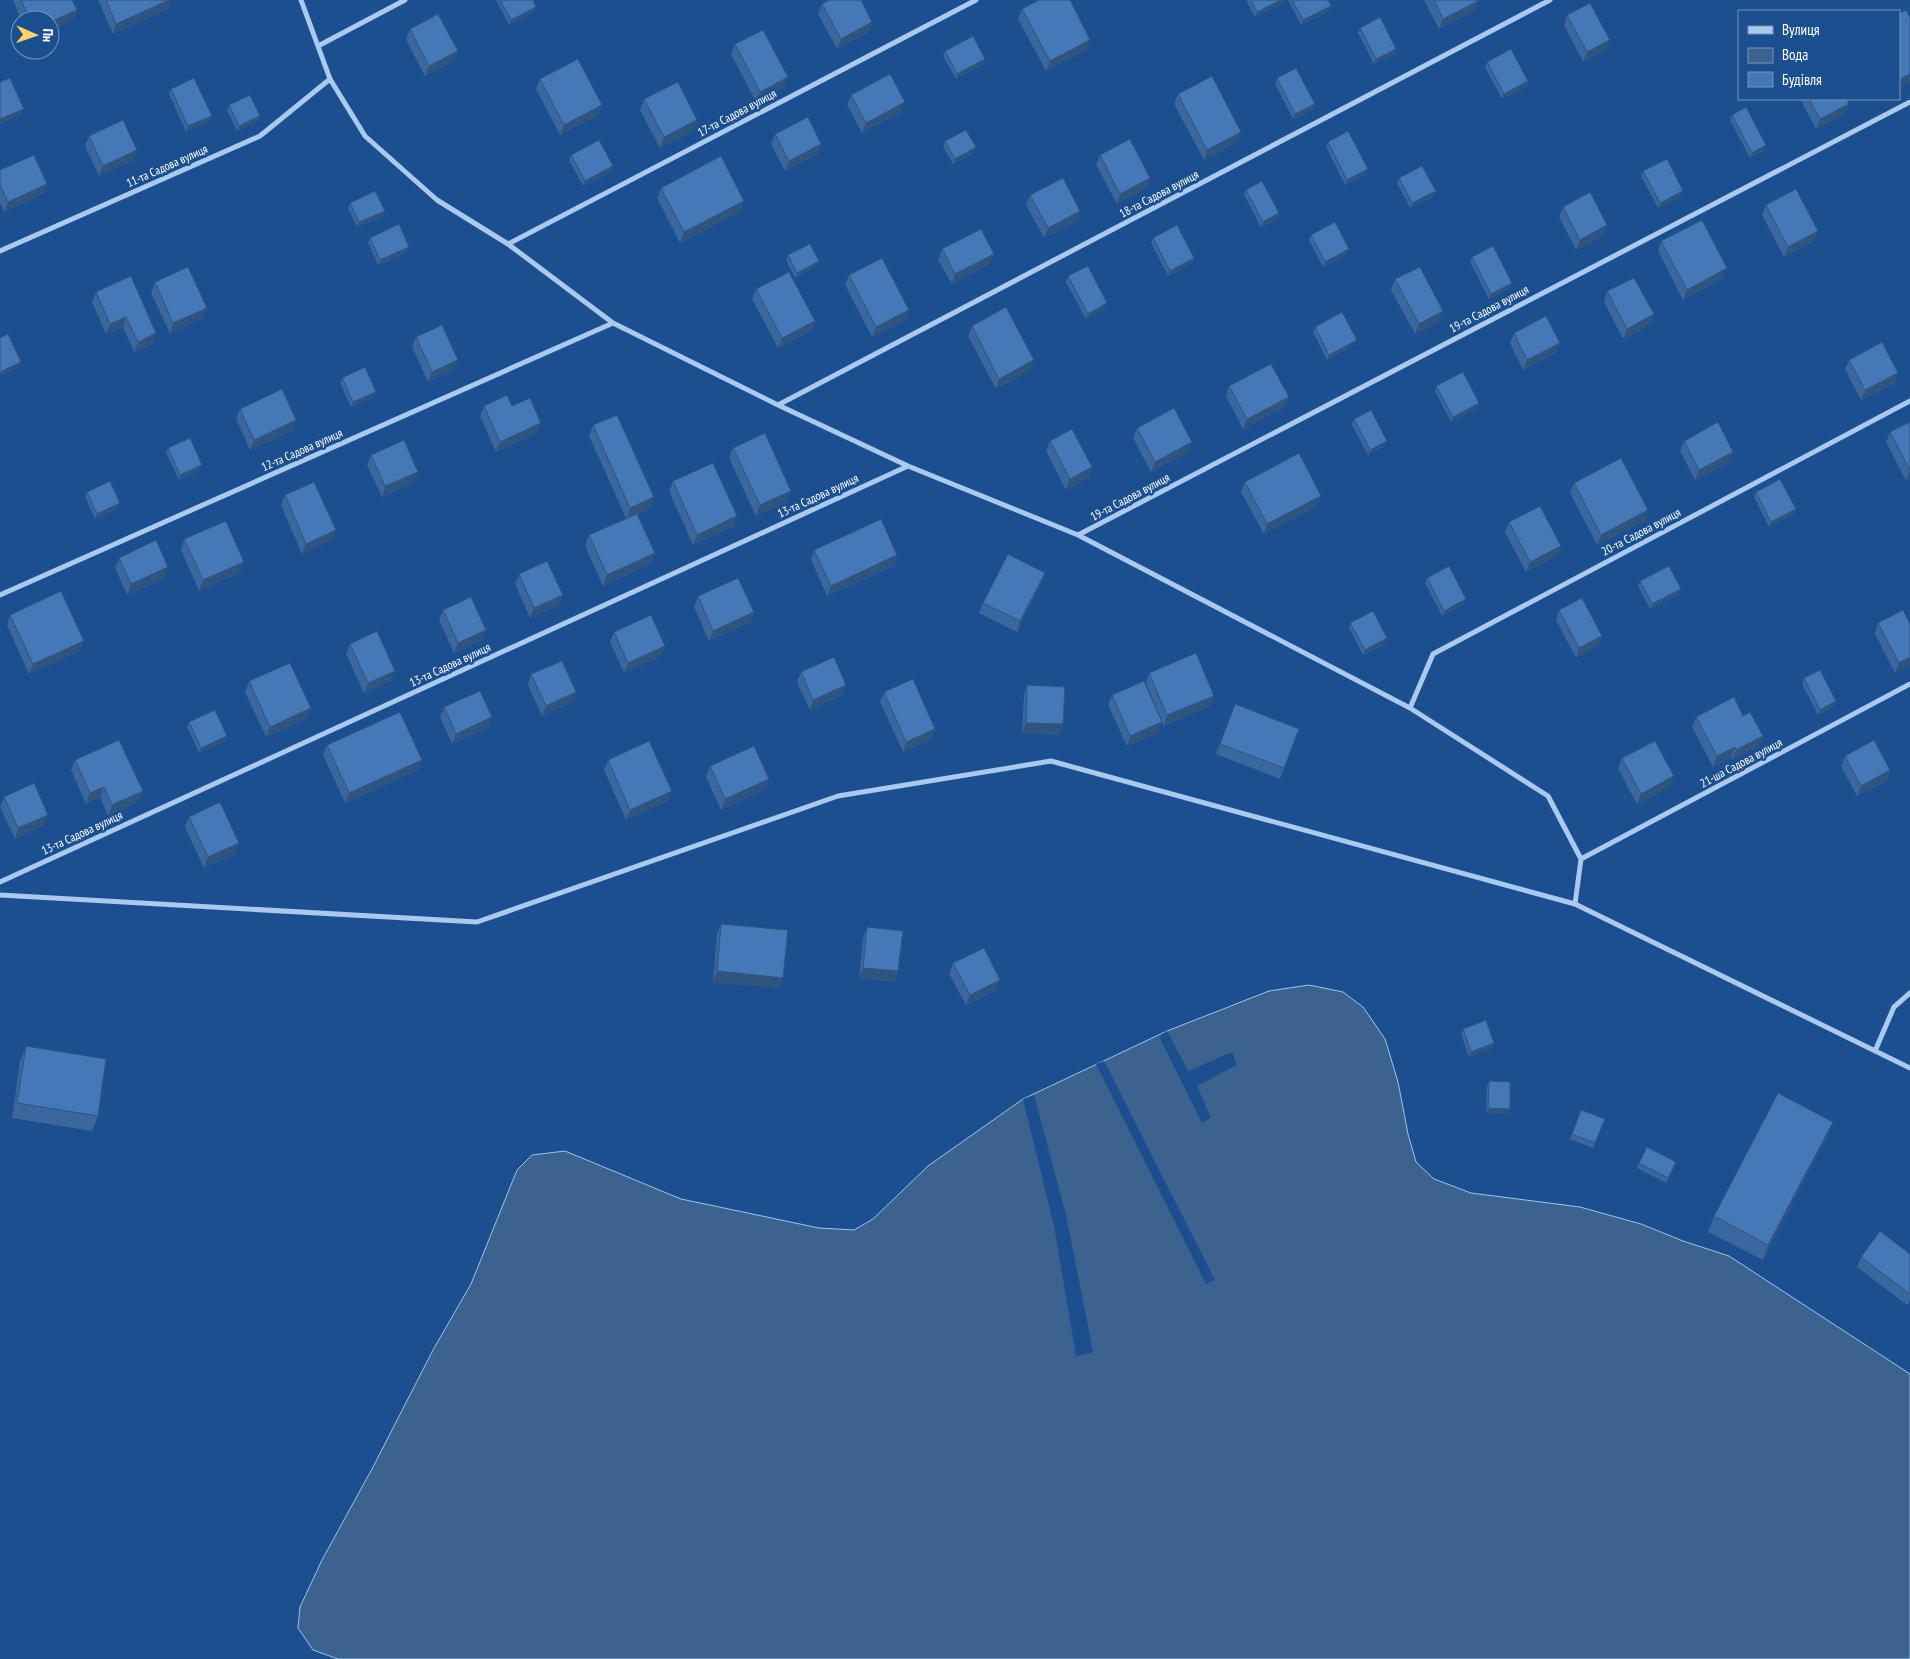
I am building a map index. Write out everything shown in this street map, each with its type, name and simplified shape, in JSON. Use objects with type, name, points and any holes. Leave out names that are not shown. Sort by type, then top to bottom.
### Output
[{"type":"street","points":[[301,0],[330,79],[365,136],[437,200],[508,244],[613,323],[778,406],[908,466],[1078,535],[1410,708],[1548,796],[1581,859],[1575,904]]},
{"type":"street","points":[[318,46],[405,0]]},
{"type":"street","name":"17-та Садова вулиця","points":[[508,244],[976,0]]},
{"type":"street","name":"18-та Садова вулиця","points":[[778,406],[1550,0]]},
{"type":"street","name":"11-та Садова вулиця","points":[[0,251],[260,136],[330,79]]},
{"type":"street","name":"19-та Садова вулиця","points":[[1078,535],[1910,102]]},
{"type":"street","name":"12-та Садова вулиця","points":[[0,595],[613,323]]},
{"type":"street","name":"20-та Садова вулиця","points":[[1410,708],[1433,654],[1910,400]]},
{"type":"street","name":"13-та Садова вулиця","points":[[0,882],[908,466]]},
{"type":"street","name":"21-ша Садова вулиця","points":[[1581,859],[1910,684]]},
{"type":"street","points":[[0,895],[477,922],[838,796],[1051,761],[1575,904],[1910,1068]]},
{"type":"street","points":[[1875,1052],[1894,1007],[1910,993]]},
{"type":"water","points":[[1309,985],[1343,992],[1363,1007],[1385,1039],[1398,1082],[1408,1134],[1416,1162],[1434,1179],[1471,1193],[1580,1207],[1641,1224],[1683,1241],[1729,1256],[1910,1374],[1910,1659],[338,1659],[313,1650],[298,1628],[300,1607],[322,1560],[373,1467],[433,1350],[471,1284],[517,1170],[532,1155],[565,1151],[681,1199],[819,1228],[854,1230],[873,1219],[928,1166],[1023,1099],[1167,1031],[1269,991]]},
{"type":"pier","points":[[1167,1031],[1188,1071],[1232,1052],[1237,1065],[1197,1086],[1211,1118],[1202,1123],[1159,1036]]},
{"type":"pier","points":[[1104,1061],[1215,1280],[1206,1284],[1096,1064]]},
{"type":"pier","points":[[1034,1095],[1066,1215],[1093,1352],[1076,1356],[1054,1226],[1023,1099]]},
{"type":"building","points":[[21,0],[72,0],[77,10],[60,18],[60,10],[26,10]]},
{"type":"building","points":[[106,0],[169,0],[116,24]]},
{"type":"building","points":[[500,0],[533,0],[536,7],[511,20]]},
{"type":"building","points":[[829,0],[861,0],[872,22],[841,39],[822,4]]},
{"type":"building","points":[[1039,0],[1070,0],[1090,40],[1050,61],[1022,9]]},
{"type":"building","points":[[1251,0],[1281,0],[1257,12]]},
{"type":"building","points":[[1292,0],[1328,0],[1331,6],[1303,20]]},
{"type":"building","points":[[1434,0],[1477,0],[1478,1],[1443,19]]},
{"type":"building","points":[[1590,3],[1610,40],[1587,52],[1567,15]]},
{"type":"building","points":[[1906,10],[1910,18],[1910,74],[1900,79],[1900,13]]},
{"type":"building","points":[[438,14],[458,51],[429,66],[410,29]]},
{"type":"building","points":[[1380,17],[1396,49],[1376,59],[1360,28]]},
{"type":"building","points":[[763,30],[788,77],[760,92],[735,44]]},
{"type":"building","points":[[973,36],[985,59],[957,74],[945,51]]},
{"type":"building","points":[[1511,49],[1528,81],[1504,94],[1487,62]]},
{"type":"building","points":[[578,59],[602,105],[564,125],[540,79]]},
{"type":"building","points":[[1296,68],[1315,104],[1295,114],[1277,78]]},
{"type":"building","points":[[890,74],[905,102],[866,123],[851,95]]},
{"type":"building","points":[[1212,76],[1241,132],[1207,150],[1178,94]]},
{"type":"building","points":[[10,78],[24,109],[0,119],[0,82]]},
{"type":"building","points":[[194,78],[212,116],[188,126],[171,89]]},
{"type":"building","points":[[678,82],[697,120],[664,137],[644,99]]},
{"type":"building","points":[[250,95],[260,116],[239,126],[229,105]]},
{"type":"building","points":[[1810,100],[1847,100],[1849,104],[1820,119]]},
{"type":"building","points":[[1746,107],[1766,145],[1752,153],[1732,115]]},
{"type":"building","points":[[808,117],[821,144],[789,161],[775,134]]},
{"type":"building","points":[[123,120],[137,150],[103,166],[89,136]]},
{"type":"building","points":[[966,130],[976,147],[955,159],[945,141]]},
{"type":"building","points":[[1348,131],[1368,169],[1347,180],[1328,142]]},
{"type":"building","points":[[1130,139],[1150,178],[1120,194],[1100,155]]},
{"type":"building","points":[[599,140],[613,166],[585,181],[571,155]]},
{"type":"building","points":[[34,155],[47,184],[8,202],[0,185],[0,170]]},
{"type":"building","points":[[721,156],[744,201],[684,232],[661,188]]},
{"type":"building","points":[[1667,159],[1683,191],[1660,203],[1643,171]]},
{"type":"building","points":[[1422,166],[1436,191],[1412,203],[1399,178]]},
{"type":"building","points":[[1063,178],[1080,211],[1048,228],[1030,195]]},
{"type":"building","points":[[1262,181],[1279,213],[1263,222],[1246,190]]},
{"type":"building","points":[[1796,189],[1818,231],[1788,247],[1766,205]]},
{"type":"building","points":[[375,191],[385,211],[359,222],[350,203]]},
{"type":"building","points":[[1590,192],[1607,225],[1580,240],[1563,207]]},
{"type":"building","points":[[1702,220],[1727,268],[1687,290],[1661,241]]},
{"type":"building","points":[[1335,222],[1349,249],[1325,262],[1311,235]]},
{"type":"building","points":[[399,224],[409,247],[380,260],[370,238]]},
{"type":"building","points":[[1177,225],[1194,258],[1170,271],[1153,238]]},
{"type":"building","points":[[981,229],[994,254],[955,274],[942,249]]},
{"type":"building","points":[[810,244],[819,261],[797,273],[788,255]]},
{"type":"building","points":[[1493,246],[1512,283],[1491,294],[1472,257]]},
{"type":"building","points":[[882,258],[909,310],[876,327],[849,275]]},
{"type":"building","points":[[1088,266],[1107,303],[1088,314],[1068,276]]},
{"type":"building","points":[[188,267],[207,308],[173,323],[155,282]]},
{"type":"building","points":[[1420,267],[1443,311],[1419,324],[1395,279]]},
{"type":"building","points":[[789,272],[815,321],[782,338],[756,289]]},
{"type":"building","points":[[131,276],[156,333],[138,342],[126,317],[110,324],[96,292]]},
{"type":"building","points":[[1634,278],[1654,314],[1627,329],[1607,291]]},
{"type":"building","points":[[1006,307],[1034,360],[999,379],[972,326]]},
{"type":"building","points":[[1342,312],[1357,340],[1329,355],[1315,327]]},
{"type":"building","points":[[1546,316],[1560,343],[1527,360],[1514,333]]},
{"type":"building","points":[[442,325],[458,360],[432,372],[416,337]]},
{"type":"building","points":[[8,334],[21,362],[0,372],[0,338]]},
{"type":"building","points":[[1882,342],[1898,373],[1865,390],[1849,360]]},
{"type":"building","points":[[1271,364],[1289,397],[1247,419],[1229,386]]},
{"type":"building","points":[[365,367],[376,392],[353,402],[342,378]]},
{"type":"building","points":[[1463,372],[1479,403],[1453,417],[1436,386]]},
{"type":"building","points":[[282,389],[296,420],[254,440],[240,409]]},
{"type":"building","points":[[507,395],[512,406],[530,398],[541,423],[500,442],[484,406]]},
{"type":"building","points":[[1174,408],[1192,442],[1155,462],[1137,428]]},
{"type":"building","points":[[1371,410],[1387,441],[1370,450],[1354,419]]},
{"type":"building","points":[[617,415],[654,497],[630,508],[593,425]]},
{"type":"building","points":[[1718,422],[1733,452],[1699,470],[1684,441]]},
{"type":"building","points":[[1910,422],[1910,470],[1890,432]]},
{"type":"building","points":[[1072,429],[1092,467],[1070,479],[1050,441]]},
{"type":"building","points":[[765,433],[791,491],[760,505],[733,448]]},
{"type":"building","points":[[190,438],[202,465],[180,475],[168,448]]},
{"type":"building","points":[[404,440],[418,472],[385,486],[371,455]]},
{"type":"building","points":[[1299,453],[1321,496],[1267,524],[1245,482]]},
{"type":"building","points":[[1621,458],[1648,510],[1601,535],[1574,483]]},
{"type":"building","points":[[713,463],[737,516],[697,535],[673,481]]},
{"type":"building","points":[[1780,479],[1796,509],[1771,522],[1756,492]]},
{"type":"building","points":[[110,481],[120,503],[97,514],[87,492]]},
{"type":"building","points":[[314,482],[336,530],[306,544],[285,495]]},
{"type":"building","points":[[1540,506],[1561,546],[1530,562],[1509,522]]},
{"type":"building","points":[[637,514],[655,553],[607,575],[589,535]]},
{"type":"building","points":[[881,519],[897,555],[831,586],[814,550]]},
{"type":"building","points":[[226,521],[244,562],[203,580],[184,539]]},
{"type":"building","points":[[156,540],[168,567],[131,584],[119,558]]},
{"type":"building","points":[[1008,554],[1045,573],[1020,621],[983,603]]},
{"type":"building","points":[[547,561],[563,595],[534,608],[519,574]]},
{"type":"building","points":[[1449,566],[1466,599],[1444,611],[1427,578]]},
{"type":"building","points":[[1669,566],[1681,589],[1652,604],[1640,581]]},
{"type":"building","points":[[738,578],[754,612],[713,631],[698,596]]},
{"type":"building","points":[[61,591],[84,641],[33,664],[10,615]]},
{"type":"building","points":[[471,597],[486,630],[458,643],[443,610]]},
{"type":"building","points":[[1582,598],[1602,636],[1579,648],[1559,610]]},
{"type":"building","points":[[1903,610],[1910,624],[1910,657],[1899,663],[1878,623]]},
{"type":"building","points":[[1373,611],[1387,638],[1365,650],[1350,623]]},
{"type":"building","points":[[651,615],[665,646],[628,663],[614,632]]},
{"type":"building","points":[[377,631],[395,671],[368,683],[350,644]]},
{"type":"building","points":[[1196,653],[1214,696],[1167,715],[1149,673]]},
{"type":"building","points":[[834,657],[846,685],[813,700],[801,672]]},
{"type":"building","points":[[562,661],[576,692],[546,706],[531,674]]},
{"type":"building","points":[[290,663],[311,708],[270,727],[249,681]]},
{"type":"building","points":[[1820,670],[1836,701],[1820,710],[1804,678]]},
{"type":"building","points":[[913,679],[935,729],[906,742],[884,692]]},
{"type":"building","points":[[1144,681],[1162,722],[1130,736],[1112,695]]},
{"type":"building","points":[[1027,685],[1065,687],[1063,724],[1026,723]]},
{"type":"building","points":[[480,691],[492,717],[456,734],[444,707]]},
{"type":"building","points":[[1734,697],[1743,716],[1750,712],[1763,736],[1736,750],[1735,747],[1717,756],[1696,717]]},
{"type":"building","points":[[1235,704],[1299,729],[1284,768],[1220,744]]},
{"type":"building","points":[[215,710],[227,736],[201,748],[189,722]]},
{"type":"building","points":[[400,712],[422,760],[349,793],[327,745]]},
{"type":"building","points":[[119,740],[143,791],[112,805],[104,787],[90,793],[75,760]]},
{"type":"building","points":[[1874,740],[1890,770],[1861,786],[1845,756]]},
{"type":"building","points":[[649,741],[672,791],[630,810],[608,760]]},
{"type":"building","points":[[1655,741],[1674,776],[1641,794],[1622,758]]},
{"type":"building","points":[[754,746],[769,779],[725,799],[710,766]]},
{"type":"building","points":[[34,783],[48,815],[18,828],[4,797]]},
{"type":"building","points":[[220,802],[239,843],[208,857],[189,817]]},
{"type":"building","points":[[721,924],[788,930],[783,978],[717,971]]},
{"type":"building","points":[[867,927],[903,931],[898,971],[863,968]]},
{"type":"building","points":[[984,948],[1000,980],[970,995],[953,963]]},
{"type":"building","points":[[1486,1020],[1494,1043],[1471,1052],[1463,1029]]},
{"type":"building","points":[[26,1046],[106,1059],[98,1116],[17,1103]]},
{"type":"building","points":[[1489,1081],[1510,1082],[1510,1109],[1488,1108]]},
{"type":"building","points":[[1778,1093],[1833,1122],[1768,1245],[1714,1216]]},
{"type":"building","points":[[1581,1110],[1605,1119],[1595,1143],[1572,1134]]},
{"type":"building","points":[[1647,1147],[1676,1162],[1668,1178],[1639,1163]]},
{"type":"building","points":[[1880,1231],[1910,1254],[1910,1294],[1861,1257]]}]
